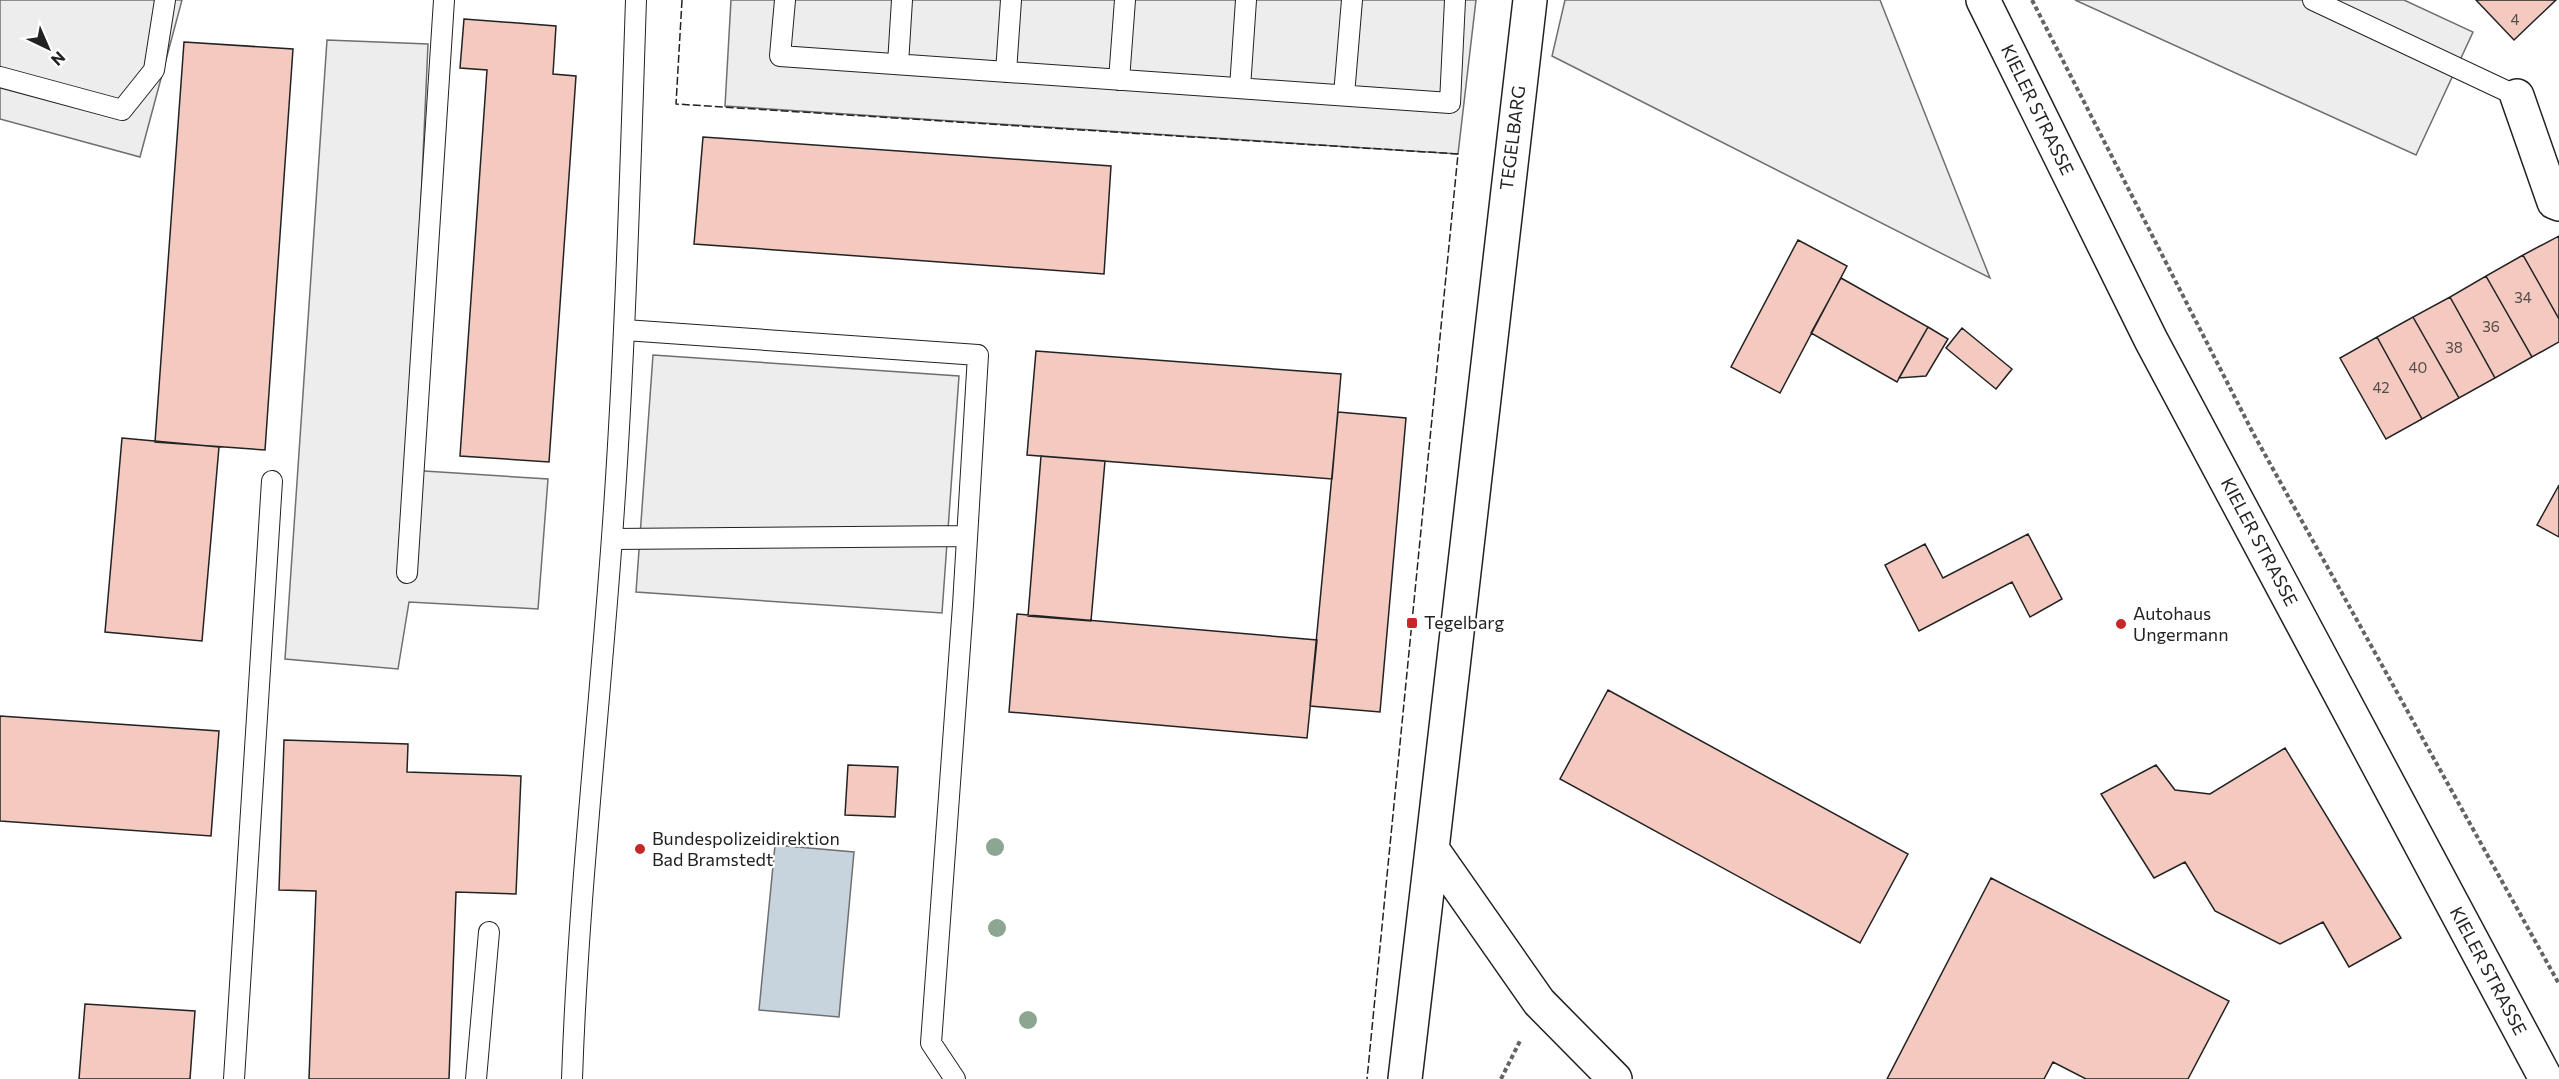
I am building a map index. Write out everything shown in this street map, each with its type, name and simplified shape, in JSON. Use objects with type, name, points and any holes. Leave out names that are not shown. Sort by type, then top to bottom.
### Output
[{"type":"street","name":"TEGELBARG","points":[[1405,1079],[1530,0]]},
{"type":"street","name":"KIELER STRASSE","points":[[1983,0],[2151,340],[2546,1079]]},
{"type":"street","points":[[2517,96],[2554,202],[2559,204]]},
{"type":"street","points":[[1432,849],[1539,1002],[1615,1079]]},
{"type":"lane","points":[[0,77],[122,110],[154,70],[165,0]]},
{"type":"lane","points":[[407,573],[444,0]]},
{"type":"lane","points":[[572,1079],[575,1001],[612,539],[625,330],[636,0]]},
{"type":"lane","points":[[785,0],[780,56],[1450,103],[1455,0]]},
{"type":"lane","points":[[898,64],[902,0]]},
{"type":"lane","points":[[1006,72],[1011,0]]},
{"type":"lane","points":[[1119,80],[1125,0]]},
{"type":"lane","points":[[1240,88],[1246,0]]},
{"type":"lane","points":[[1344,95],[1352,0]]},
{"type":"lane","points":[[2313,0],[2517,96]]},
{"type":"lane","points":[[625,330],[978,355],[931,1043],[954,1079]]},
{"type":"lane","points":[[234,1079],[272,481]]},
{"type":"lane","points":[[612,539],[967,536]]},
{"type":"lane","points":[[476,1079],[489,932]]},
{"type":"path","points":[[2032,0],[2253,433],[2559,984]]},
{"type":"shaded area","points":[[0,0],[182,0],[140,157],[0,119]]},
{"type":"shaded area","points":[[731,0],[1476,0],[1458,154],[725,106]]},
{"type":"shaded area","points":[[1565,0],[1880,0],[1990,278],[1552,56]]},
{"type":"shaded area","points":[[2075,0],[2404,0],[2473,32],[2416,155]]},
{"type":"shaded area","points":[[327,40],[428,44],[409,470],[548,479],[538,609],[409,602],[398,669],[285,659]]},
{"type":"shaded area","points":[[653,355],[959,376],[942,613],[636,592]]},
{"type":"shaded area","points":[[775,845],[854,852],[839,1017],[759,1010]]},
{"type":"building","points":[[2476,0],[2556,0],[2514,40]]},
{"type":"building","points":[[464,19],[556,26],[553,74],[576,76],[549,462],[460,456],[487,70],[460,68]]},
{"type":"building","points":[[184,42],[293,49],[265,450],[155,442]]},
{"type":"building","points":[[703,137],[1111,166],[1104,274],[694,244]]},
{"type":"building","points":[[2559,236],[2559,319],[2523,255]]},
{"type":"building","points":[[1798,240],[1847,266],[1780,393],[1731,367]]},
{"type":"building","points":[[2523,255],[2559,319],[2559,342],[2532,357],[2486,276]]},
{"type":"building","points":[[2486,276],[2532,357],[2495,378],[2450,297]]},
{"type":"building","points":[[1841,278],[1928,327],[1897,382],[1811,333]]},
{"type":"building","points":[[2450,297],[2495,378],[2459,398],[2413,317]]},
{"type":"building","points":[[2413,317],[2459,398],[2422,419],[2377,337]]},
{"type":"building","points":[[1928,327],[1948,339],[1926,376],[1899,378]]},
{"type":"building","points":[[1962,328],[2012,369],[1996,389],[1946,348]]},
{"type":"building","points":[[2377,337],[2422,419],[2386,439],[2340,358]]},
{"type":"building","points":[[1036,351],[1341,374],[1332,479],[1027,455]]},
{"type":"building","points":[[1338,412],[1406,418],[1380,712],[1310,706]]},
{"type":"building","points":[[122,438],[219,447],[202,641],[105,632]]},
{"type":"building","points":[[1041,456],[1105,461],[1091,621],[1028,616]]},
{"type":"building","points":[[2559,485],[2559,537],[2537,525]]},
{"type":"building","points":[[2028,534],[2062,599],[2030,617],[2012,582],[1919,631],[1885,565],[1925,544],[1943,578]]},
{"type":"building","points":[[1017,614],[1317,640],[1307,738],[1009,712]]},
{"type":"building","points":[[1608,690],[1908,854],[1860,943],[1560,779]]},
{"type":"building","points":[[0,716],[219,731],[211,836],[0,821]]},
{"type":"building","points":[[284,740],[408,744],[407,772],[521,776],[516,894],[456,892],[449,1079],[309,1079],[316,891],[279,890]]},
{"type":"building","points":[[2285,748],[2401,938],[2349,967],[2323,922],[2280,944],[2215,911],[2185,862],[2154,878],[2101,794],[2156,765],[2175,790],[2210,794]]},
{"type":"building","points":[[848,765],[898,767],[895,817],[845,815]]},
{"type":"building","points":[[1991,878],[2229,1001],[2188,1079],[2086,1079],[2053,1062],[2044,1079],[1887,1079]]},
{"type":"building","points":[[85,1004],[195,1011],[190,1079],[79,1079]]},
{"type":"fence","points":[[682,0],[676,104],[1458,154],[1367,1079]]},
{"type":"place","name":"Tegelbarg","points":[[1412,623]]},
{"type":"place","name":"Autohaus Ungermann","points":[[2121,624]]},
{"type":"place","name":"Bundespolizeidirektion Bad Bramstedt","points":[[640,849]]}]
